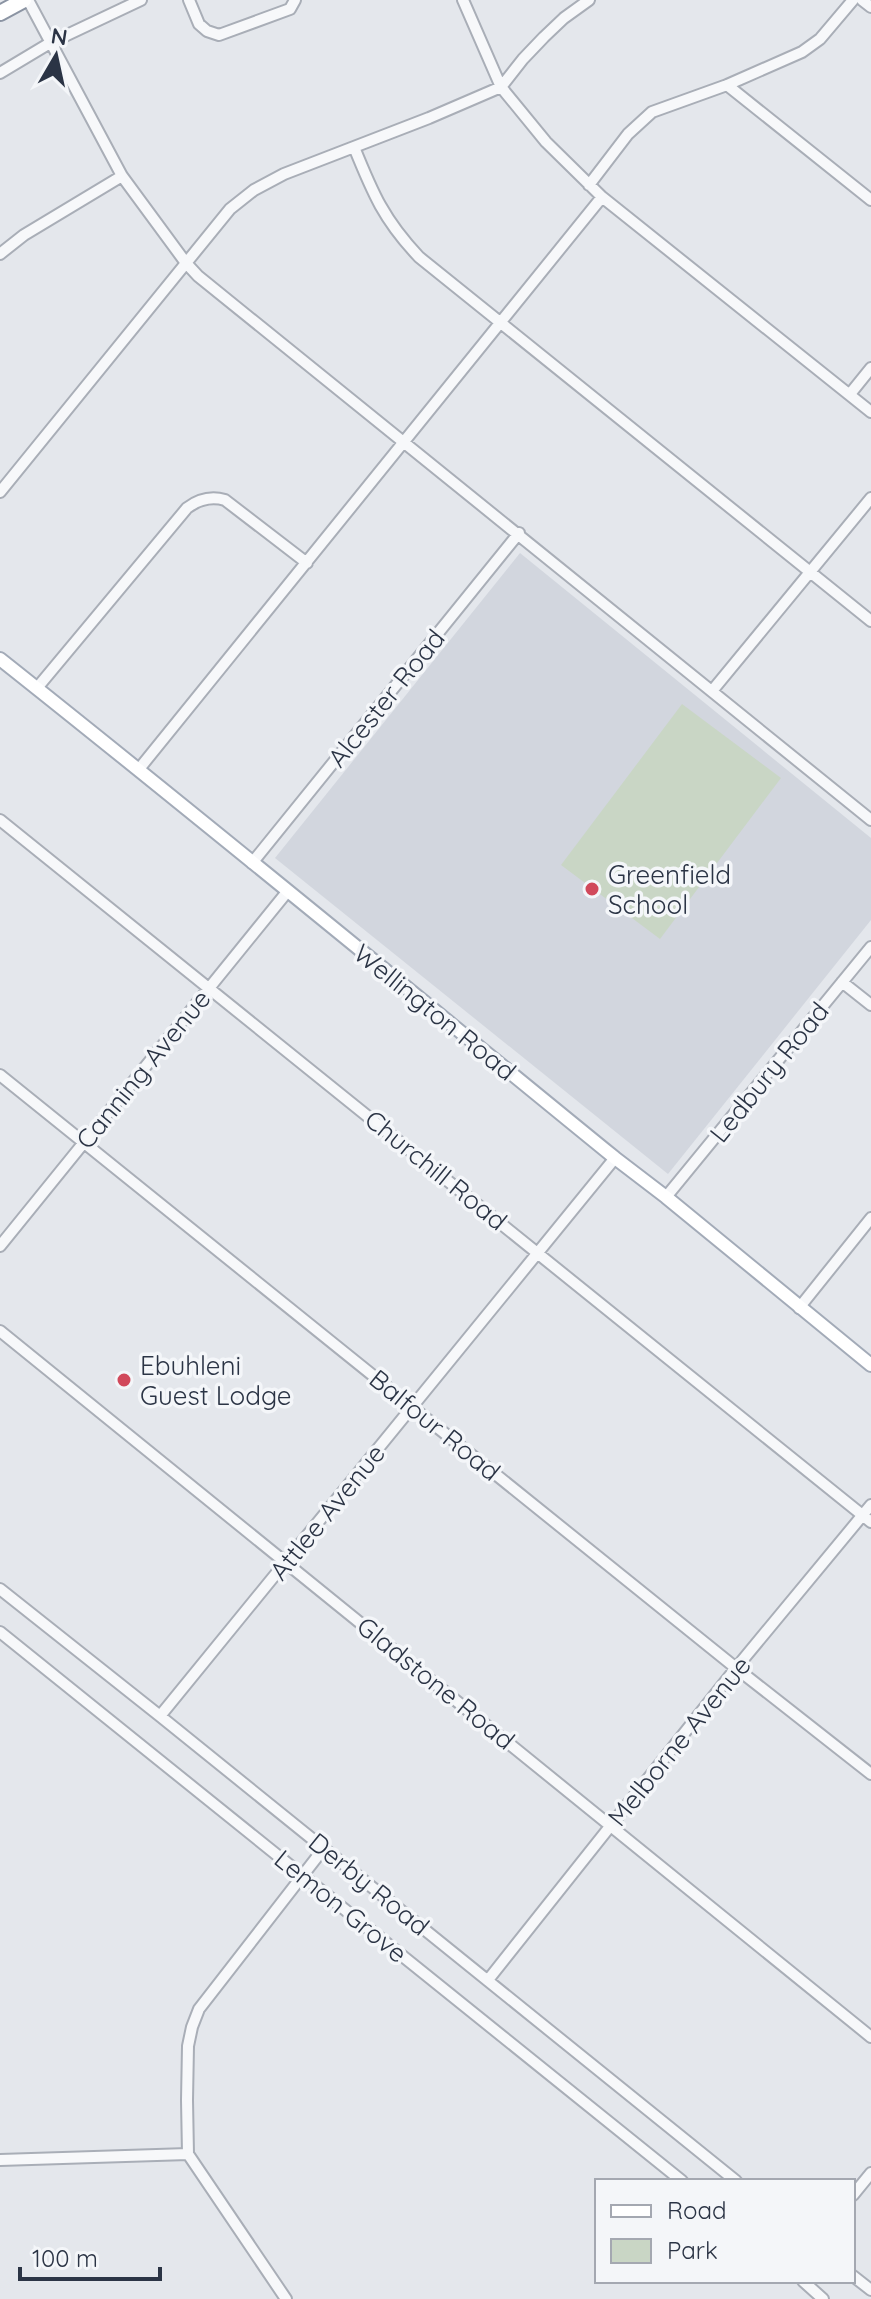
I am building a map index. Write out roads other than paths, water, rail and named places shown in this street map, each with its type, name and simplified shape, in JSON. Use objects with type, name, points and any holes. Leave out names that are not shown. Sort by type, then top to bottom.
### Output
[{"type":"highway","points":[[0,13],[26,0]]},
{"type":"main road","name":"Wellington Road","points":[[0,659],[871,1365]]},
{"type":"street","points":[[26,0],[122,176],[198,276],[871,820]]},
{"type":"street","points":[[0,73],[50,43],[141,0]]},
{"type":"street","points":[[189,0],[199,24],[219,35],[290,9],[295,0]]},
{"type":"street","points":[[463,0],[501,87],[546,142],[602,197],[871,412]]},
{"type":"street","points":[[0,492],[230,209],[254,190],[284,174],[501,87],[544,37],[589,0]]},
{"type":"street","points":[[589,185],[628,134],[652,112],[727,85],[812,46],[853,0]]},
{"type":"street","points":[[862,0],[871,7]]},
{"type":"street","points":[[727,85],[871,200]]},
{"type":"street","points":[[354,147],[373,193],[397,234],[419,257],[871,621]]},
{"type":"street","points":[[0,254],[24,235],[122,176]]},
{"type":"street","points":[[139,769],[602,197]]},
{"type":"street","points":[[850,394],[871,368]]},
{"type":"street","points":[[37,688],[194,503],[211,498],[225,500],[307,563]]},
{"type":"street","points":[[712,691],[871,498]]},
{"type":"street","name":"Alcester Road","points":[[252,863],[519,533]]},
{"type":"street","name":"Churchill Road","points":[[0,820],[867,1519]]},
{"type":"street","name":"Canning Avenue","points":[[0,1246],[287,892]]},
{"type":"street","name":"Ledbury Road","points":[[666,1197],[871,947]]},
{"type":"street","points":[[842,982],[871,1005]]},
{"type":"street","name":"Balfour Road","points":[[0,1075],[871,1774]]},
{"type":"street","name":"Attlee Avenue","points":[[160,1716],[615,1158]]},
{"type":"street","points":[[799,1308],[871,1218]]},
{"type":"street","name":"Gladstone Road","points":[[0,1331],[871,2037]]},
{"type":"street","name":"Melborne Avenue","points":[[488,1980],[736,1668],[867,1519],[871,1505]]},
{"type":"street","name":"Derby Road","points":[[0,1589],[734,2179]]},
{"type":"street","name":"Lemon Grove","points":[[0,1632],[680,2179]]},
{"type":"street","points":[[286,2299],[188,2154],[188,2046],[199,2009],[324,1848]]},
{"type":"street","points":[[0,2160],[188,2154]]},
{"type":"street","points":[[855,2193],[871,2173]]},
{"type":"street","points":[[855,2278],[871,2290]]},
{"type":"street","points":[[805,2283],[823,2299]]},
{"type":"place","name":"Greenfield School","points":[[592,889]]},
{"type":"place","name":"Ebuhleni Guest Lodge","points":[[124,1380]]}]
